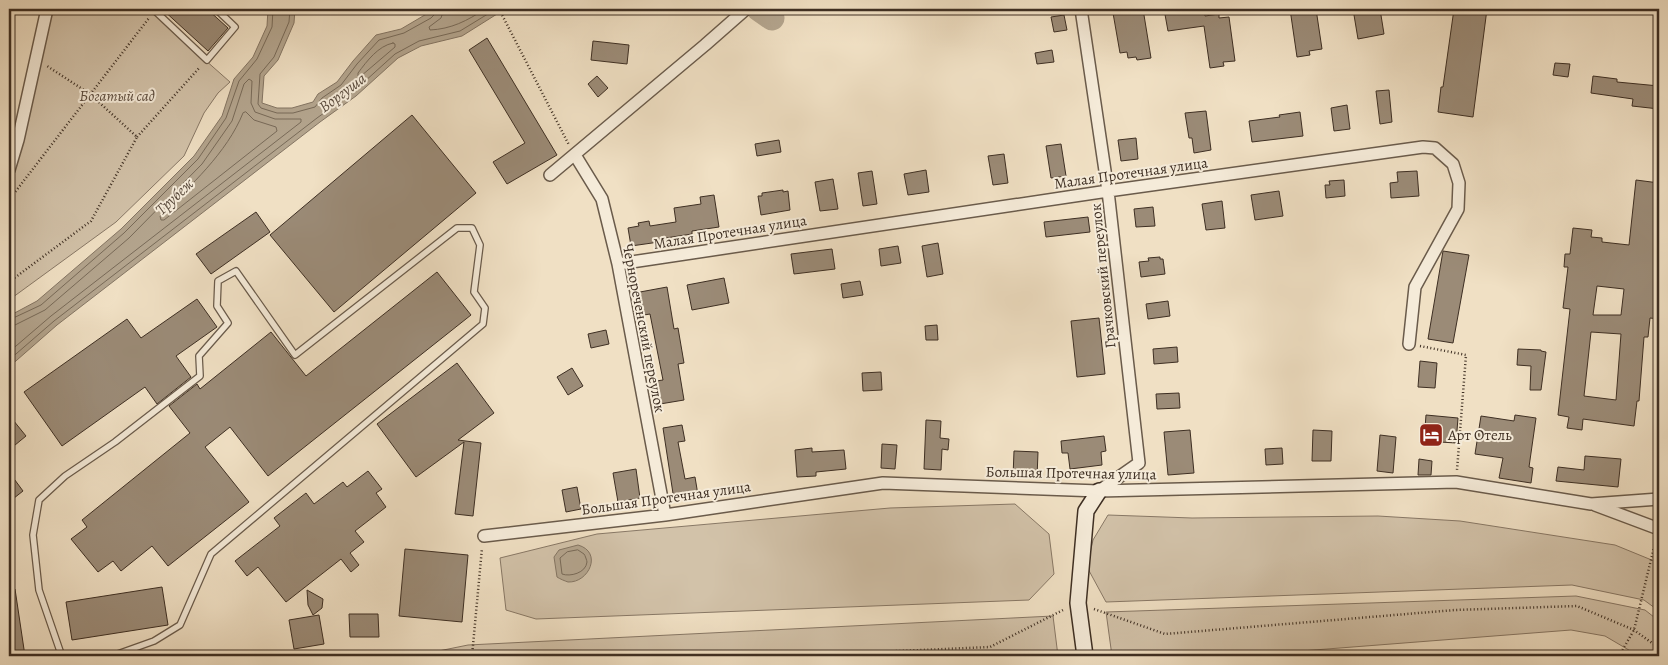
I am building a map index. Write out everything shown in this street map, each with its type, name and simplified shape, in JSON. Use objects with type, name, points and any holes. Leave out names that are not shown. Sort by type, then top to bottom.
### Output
[{"type":"street","points":[[9,170],[18,140],[46,9]]},
{"type":"street","points":[[550,175],[746,9]]},
{"type":"street","name":"Грачковский переулок","points":[[1081,9],[1108,191],[1139,463],[1099,491]]},
{"type":"street","name":"Малая Протечная улица","points":[[618,264],[1108,191],[1423,147],[1435,148],[1453,164],[1459,183],[1458,209],[1415,286],[1409,344]]},
{"type":"street","name":"Чернореченский переулок","points":[[575,155],[602,199],[618,264],[665,515]]},
{"type":"street","name":"Большая Протечная улица","points":[[484,536],[665,515],[883,483],[1099,491],[1456,482],[1590,504],[1659,499]]},
{"type":"street","points":[[1085,656],[1078,603],[1086,512],[1099,491]]},
{"type":"street","points":[[1590,504],[1659,528]]},
{"type":"lane","points":[[154,10],[207,60],[235,27],[216,9]]},
{"type":"lane","points":[[63,656],[38,590],[33,535],[40,500],[65,476],[115,442],[200,376],[199,356],[228,323],[217,306],[218,281],[236,271],[295,355],[458,228],[472,228],[480,245],[474,292],[486,308],[483,324],[216,548],[210,554],[180,625],[154,641],[112,656]]},
{"type":"path","points":[[499,9],[575,155]]},
{"type":"path","points":[[9,200],[154,10]]},
{"type":"path","points":[[36,58],[90,94],[137,137]]},
{"type":"path","points":[[9,282],[91,221],[137,137],[207,60]]},
{"type":"path","points":[[1409,344],[1466,355],[1456,482]]},
{"type":"path","points":[[1619,656],[1634,630],[1659,528]]},
{"type":"path","points":[[472,656],[484,536]]},
{"type":"path","points":[[784,656],[990,647],[1078,603],[1165,634],[1455,610],[1577,606],[1634,630],[1659,648]]},
{"type":"green space","name":"Богатый сад","points":[[47,9],[151,9],[230,82],[218,93],[204,113],[184,156],[116,222],[9,300],[9,171]]},
{"type":"green space","points":[[1015,504],[1049,534],[1054,574],[1029,600],[536,619],[506,610],[500,558],[597,534],[890,508]]},
{"type":"green space","points":[[1108,515],[1192,518],[1378,516],[1460,521],[1615,545],[1659,563],[1659,611],[1644,600],[1572,585],[1106,602],[1087,567],[1093,540]]},
{"type":"green space","points":[[1576,596],[1645,610],[1659,621],[1659,656],[1639,656],[1605,636],[1571,630],[1237,656],[1112,656],[1106,612]]},
{"type":"green space","points":[[1053,616],[1058,656],[414,656],[468,645]]},
{"type":"water","points":[[268,9],[295,9],[294,23],[278,60],[264,76],[262,103],[277,108],[292,108],[313,102],[318,94],[337,82],[376,35],[401,29],[435,9],[505,9],[462,36],[421,46],[398,58],[356,96],[57,325],[9,367],[9,316],[37,301],[121,229],[194,156],[222,116],[234,79],[253,57],[267,26]]},
{"type":"water","points":[[578,545],[586,549],[590,554],[590,566],[582,578],[568,582],[557,577],[554,557],[559,550]]},
{"type":"building","points":[[162,9],[207,9],[228,28],[208,51]]},
{"type":"building","points":[[1143,9],[1151,58],[1137,60],[1136,57],[1128,58],[1127,52],[1120,53],[1113,13]]},
{"type":"building","points":[[1164,9],[1204,9],[1205,16],[1219,14],[1219,18],[1229,17],[1235,61],[1223,62],[1224,66],[1210,68],[1204,26],[1168,31]]},
{"type":"building","points":[[1290,9],[1316,9],[1322,49],[1309,51],[1310,55],[1297,57]]},
{"type":"building","points":[[1353,9],[1380,9],[1384,34],[1358,39]]},
{"type":"building","points":[[1454,9],[1487,9],[1473,117],[1438,112]]},
{"type":"building","points":[[1064,15],[1067,30],[1054,32],[1051,17]]},
{"type":"building","points":[[487,38],[557,155],[507,184],[493,162],[525,143],[469,50]]},
{"type":"building","points":[[593,41],[629,45],[627,64],[591,60]]},
{"type":"building","points":[[1052,50],[1054,62],[1037,64],[1035,53]]},
{"type":"building","points":[[1555,63],[1570,64],[1568,77],[1553,75]]},
{"type":"building","points":[[597,76],[608,88],[598,97],[588,84]]},
{"type":"building","points":[[1593,76],[1617,79],[1617,82],[1659,86],[1659,109],[1632,106],[1633,99],[1591,93]]},
{"type":"building","points":[[1389,90],[1392,122],[1380,124],[1376,91]]},
{"type":"building","points":[[1347,105],[1350,129],[1334,131],[1331,108]]},
{"type":"building","points":[[1206,111],[1211,150],[1194,153],[1192,138],[1189,138],[1185,113]]},
{"type":"building","points":[[1300,112],[1303,136],[1252,142],[1249,121]]},
{"type":"building","points":[[412,115],[476,193],[334,312],[270,235]]},
{"type":"building","points":[[1136,138],[1138,159],[1121,161],[1118,140]]},
{"type":"building","points":[[779,140],[781,152],[757,156],[755,144]]},
{"type":"building","points":[[1061,144],[1066,176],[1051,178],[1046,146]]},
{"type":"building","points":[[1004,154],[1008,183],[993,185],[988,156]]},
{"type":"building","points":[[926,170],[929,192],[908,195],[904,174]]},
{"type":"building","points":[[872,171],[877,204],[863,206],[858,173]]},
{"type":"building","points":[[1417,171],[1419,196],[1391,198],[1390,183],[1398,182],[1397,172]]},
{"type":"building","points":[[833,179],[838,209],[820,211],[815,182]]},
{"type":"building","points":[[1344,180],[1345,196],[1326,198],[1325,185],[1330,185],[1329,181]]},
{"type":"building","points":[[1636,180],[1659,183],[1659,319],[1650,318],[1648,337],[1644,337],[1639,401],[1637,401],[1634,426],[1583,419],[1582,430],[1567,428],[1569,417],[1558,415],[1570,309],[1563,308],[1568,267],[1564,267],[1565,254],[1570,254],[1573,228],[1592,230],[1591,237],[1602,238],[1602,242],[1629,245]],"holes":[[[1597,286],[1624,289],[1621,315],[1593,315]],[[1591,332],[1621,334],[1616,400],[1584,396]]]},
{"type":"building","points":[[783,190],[783,192],[788,191],[790,210],[761,215],[758,196],[762,196],[762,193]]},
{"type":"building","points":[[1279,191],[1283,216],[1255,220],[1251,195]]},
{"type":"building","points":[[714,195],[719,227],[692,231],[692,234],[659,239],[659,242],[631,246],[628,228],[639,226],[638,223],[649,221],[650,226],[676,222],[674,208],[701,204],[700,197]]},
{"type":"building","points":[[1222,201],[1225,228],[1206,230],[1202,204]]},
{"type":"building","points":[[1153,207],[1155,226],[1136,227],[1134,209]]},
{"type":"building","points":[[256,212],[270,232],[211,274],[196,254]]},
{"type":"building","points":[[1088,217],[1090,232],[1046,237],[1044,222]]},
{"type":"building","points":[[938,243],[943,274],[927,277],[922,246]]},
{"type":"building","points":[[898,246],[901,263],[881,266],[879,249]]},
{"type":"building","points":[[832,249],[835,269],[794,274],[791,254]]},
{"type":"building","points":[[1443,251],[1469,255],[1453,343],[1428,339]]},
{"type":"building","points":[[1160,257],[1160,259],[1163,259],[1165,274],[1141,277],[1139,262],[1149,261],[1148,258]]},
{"type":"building","points":[[437,272],[471,315],[268,476],[230,427],[205,447],[249,502],[168,566],[152,546],[121,571],[113,561],[98,572],[71,539],[87,527],[82,520],[190,433],[169,406],[197,384],[200,389],[271,332],[306,376]]},
{"type":"building","points":[[724,278],[729,303],[692,310],[687,285]]},
{"type":"building","points":[[860,281],[863,295],[843,298],[841,284]]},
{"type":"building","points":[[667,287],[674,329],[678,328],[684,363],[678,364],[684,400],[660,404],[656,381],[663,380],[650,314],[644,315],[640,292]]},
{"type":"building","points":[[197,299],[217,327],[176,356],[191,377],[157,404],[145,387],[62,446],[24,392],[127,319],[141,338]]},
{"type":"building","points":[[1168,301],[1170,316],[1148,319],[1146,304]]},
{"type":"building","points":[[1099,318],[1105,374],[1077,377],[1071,321]]},
{"type":"building","points":[[937,325],[938,340],[926,340],[925,326]]},
{"type":"building","points":[[606,330],[609,344],[591,348],[588,334]]},
{"type":"building","points":[[1177,347],[1178,362],[1154,364],[1153,349]]},
{"type":"building","points":[[1518,349],[1546,352],[1541,390],[1530,390],[1531,366],[1517,365]]},
{"type":"building","points":[[1420,361],[1437,363],[1435,388],[1418,387]]},
{"type":"building","points":[[457,363],[494,413],[458,440],[481,443],[473,516],[455,514],[464,442],[416,477],[377,424]]},
{"type":"building","points":[[572,368],[583,386],[568,395],[557,377]]},
{"type":"building","points":[[881,372],[882,390],[863,391],[862,373]]},
{"type":"building","points":[[1179,393],[1180,408],[1157,409],[1156,394]]},
{"type":"building","points":[[9,415],[26,436],[9,450]]},
{"type":"building","points":[[1426,415],[1458,418],[1456,443],[1424,441]]},
{"type":"building","points":[[1515,415],[1536,418],[1529,467],[1533,468],[1531,483],[1499,478],[1503,458],[1475,454],[1481,416],[1514,421]]},
{"type":"building","points":[[926,420],[941,421],[940,438],[949,439],[948,450],[942,449],[941,470],[924,469]]},
{"type":"building","points":[[682,425],[685,441],[678,442],[685,479],[695,477],[698,495],[674,500],[663,428]]},
{"type":"building","points":[[1190,430],[1194,473],[1168,475],[1164,432]]},
{"type":"building","points":[[1313,430],[1332,431],[1331,461],[1312,461]]},
{"type":"building","points":[[1380,435],[1396,437],[1393,473],[1377,471]]},
{"type":"building","points":[[1104,436],[1106,451],[1101,452],[1102,465],[1070,469],[1068,453],[1062,453],[1061,441]]},
{"type":"building","points":[[882,444],[897,445],[895,469],[881,468]]},
{"type":"building","points":[[812,448],[812,452],[844,450],[846,469],[816,472],[816,476],[797,477],[795,450]]},
{"type":"building","points":[[1282,448],[1283,464],[1266,465],[1265,449]]},
{"type":"building","points":[[1014,451],[1038,452],[1037,478],[1013,477]]},
{"type":"building","points":[[1585,456],[1621,459],[1618,487],[1556,481],[1558,467],[1584,470]]},
{"type":"building","points":[[1419,459],[1432,461],[1431,475],[1418,475]]},
{"type":"building","points":[[636,469],[640,498],[618,502],[613,473]]},
{"type":"building","points":[[368,471],[382,489],[376,493],[386,507],[355,531],[364,542],[350,553],[359,565],[351,572],[341,559],[286,602],[258,567],[247,576],[235,561],[280,526],[274,518],[306,493],[314,504],[343,482],[347,487]]},
{"type":"building","points":[[9,472],[23,491],[9,502]]},
{"type":"building","points":[[577,487],[581,509],[566,512],[562,490]]},
{"type":"building","points":[[405,549],[468,555],[462,622],[399,616]]},
{"type":"building","points":[[162,587],[168,625],[72,640],[66,602]]},
{"type":"building","points":[[15,589],[25,656],[9,656],[9,590]]},
{"type":"building","points":[[307,590],[323,599],[322,608],[313,615],[308,605]]},
{"type":"building","points":[[349,614],[378,614],[379,637],[350,637]]},
{"type":"building","points":[[319,615],[324,644],[294,649],[289,620]]},
{"type":"waterway","points":[[759,9],[772,18]]},
{"type":"place","name":"Арт Отель","points":[[1431,435]]},
{"type":"water label","name":"Воргуша","points":[[342,92]]},
{"type":"water label","name":"Трубеж","points":[[174,196]]}]
